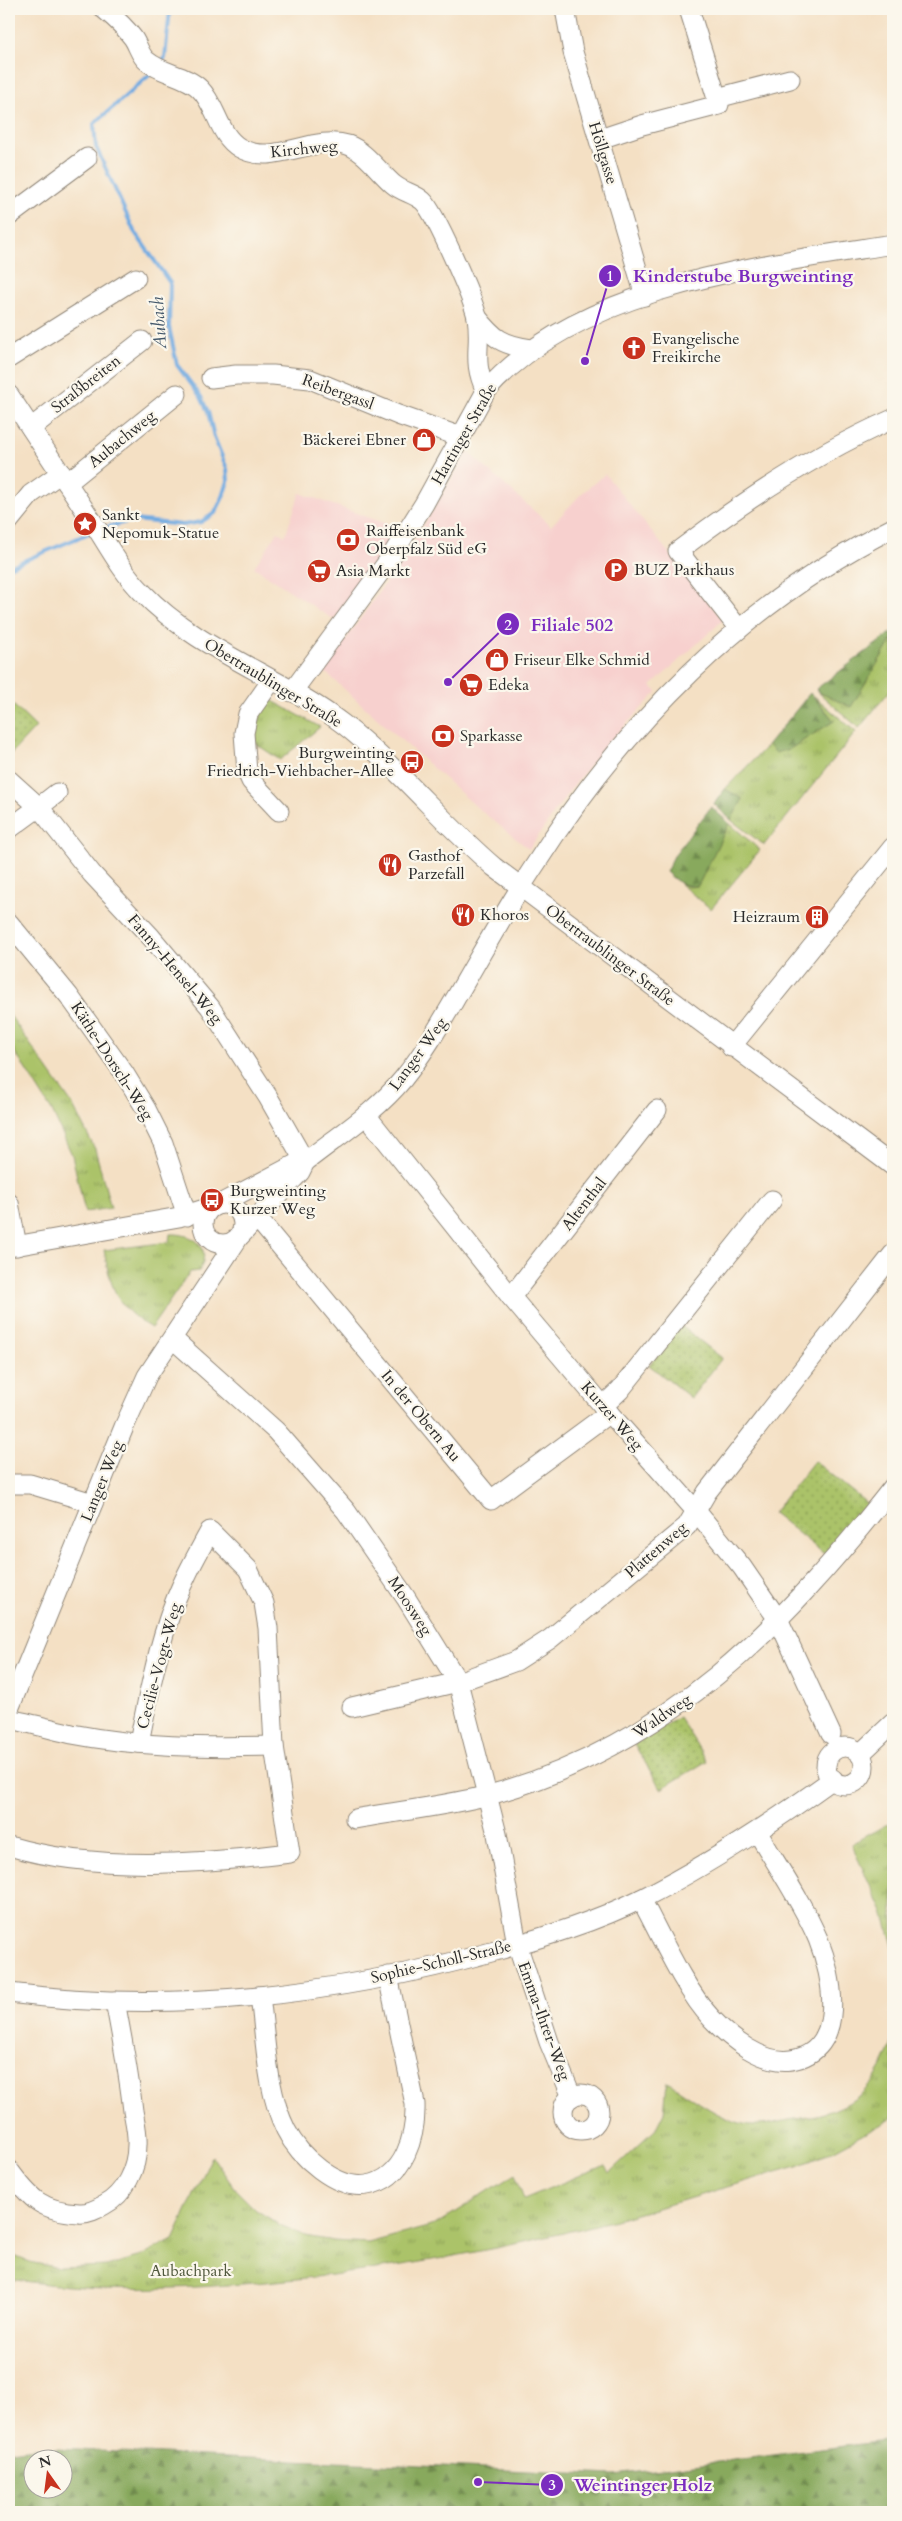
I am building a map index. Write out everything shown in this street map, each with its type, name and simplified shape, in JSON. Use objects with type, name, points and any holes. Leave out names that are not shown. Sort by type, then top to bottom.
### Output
[{"type":"street","name":"Kirchweg","points":[[104,9],[124,15],[134,40],[145,60],[199,88],[224,133],[232,143],[241,149],[254,154],[326,144],[345,144],[355,148],[394,186],[424,202],[438,222],[477,316],[491,335],[503,343],[531,349]]},
{"type":"street","name":"Höllgasse","points":[[565,9],[573,52],[645,296]]},
{"type":"street","points":[[600,140],[642,125],[719,105],[689,9]]},
{"type":"street","points":[[717,98],[790,79]]},
{"type":"street","points":[[9,216],[87,158]]},
{"type":"street","name":"Hartinger Straße","points":[[292,692],[389,560],[424,504],[486,391],[499,376],[531,349],[567,327],[645,296],[769,264],[893,244]]},
{"type":"street","points":[[9,358],[136,278]]},
{"type":"street","name":"Kirchweg","points":[[477,316],[478,375],[486,391]]},
{"type":"street","name":"Straßbreiten","points":[[31,428],[142,342]]},
{"type":"street","name":"Reibergassl","points":[[211,378],[236,375],[273,375],[310,379],[461,437]]},
{"type":"street","name":"Aubachweg","points":[[9,520],[31,494],[64,478],[177,394]]},
{"type":"street","name":"Obertraublinger Straße","points":[[9,395],[121,567],[157,608],[208,644],[272,680],[343,724],[394,767],[472,849],[731,1047],[893,1166]]},
{"type":"street","points":[[739,629],[678,551],[723,517],[796,470],[893,419]]},
{"type":"street","name":"Langer Weg","points":[[9,1710],[124,1427],[147,1376],[221,1267],[238,1238],[258,1219],[300,1172],[305,1162],[366,1115],[402,1080],[431,1039],[521,887],[580,799],[624,742],[652,711],[739,629],[811,576],[893,528]]},
{"type":"street","points":[[272,680],[248,714],[244,733],[247,772],[250,781],[279,811]]},
{"type":"street","name":"Fanny-Hensel-Weg","points":[[9,780],[39,807],[92,874],[152,937],[210,1007],[268,1097],[305,1162]]},
{"type":"street","points":[[9,829],[57,793]]},
{"type":"street","points":[[731,1047],[893,847]]},
{"type":"street","name":"Käthe-Dorsch-Weg","points":[[9,923],[69,996],[142,1102],[163,1143],[183,1216]]},
{"type":"street","name":"Altenthal","points":[[511,1297],[658,1110]]},
{"type":"street","name":"Kurzer Weg","points":[[366,1115],[511,1297],[742,1567],[779,1621],[831,1734]]},
{"type":"street","points":[[9,1203],[13,1247],[183,1216],[218,1205],[305,1162]]},
{"type":"street","name":"In der Obern Au","points":[[258,1219],[491,1500],[606,1410],[772,1200]]},
{"type":"street","points":[[183,1216],[192,1220],[208,1236],[224,1245],[238,1238],[244,1229],[242,1215],[232,1206],[218,1205],[205,1215],[208,1236],[221,1267]]},
{"type":"street","name":"Plattenweg","points":[[352,1707],[458,1682],[516,1661],[550,1639],[687,1526],[708,1492],[893,1254]]},
{"type":"street","name":"Moosweg","points":[[172,1339],[276,1431],[346,1511],[406,1598],[458,1682],[488,1795],[517,1944]]},
{"type":"street","points":[[9,1484],[30,1484],[93,1503]]},
{"type":"street","name":"Waldweg","points":[[355,1819],[488,1795],[579,1762],[624,1741],[667,1714],[711,1681],[779,1621],[850,1542],[893,1487]]},
{"type":"street","name":"Cecilie-Vogt-Weg","points":[[9,1846],[32,1853],[54,1856],[151,1863],[237,1859],[290,1853],[274,1746],[268,1628],[264,1603],[248,1569],[210,1531],[185,1578],[168,1620],[151,1684],[139,1743]]},
{"type":"street","name":"Cecilie-Vogt-Weg","points":[[9,1719],[73,1734],[139,1743],[225,1747],[274,1746]]},
{"type":"street","points":[[860,1754],[893,1723]]},
{"type":"street","points":[[844,1747],[860,1754],[864,1770],[858,1779],[848,1784],[837,1783],[827,1769],[829,1757],[833,1752],[844,1747]]},
{"type":"street","name":"Sophie-Scholl-Straße","points":[[9,1992],[62,2000],[116,2002],[260,1996],[388,1976],[452,1963],[575,1925],[641,1899],[758,1833],[833,1779]]},
{"type":"street","points":[[641,1899],[692,1992],[712,2019],[740,2043],[764,2056],[784,2060],[797,2059],[810,2053],[822,2044],[829,2030],[832,2014],[824,1959],[805,1912],[758,1833]]},
{"type":"street","name":"Emma-Ihrer-Weg","points":[[517,1944],[549,2042],[572,2097]]},
{"type":"street","points":[[260,1996],[276,2103],[286,2131],[302,2154],[325,2173],[348,2183],[367,2185],[384,2178],[400,2164],[410,2147],[416,2125],[415,2104],[388,1976]]},
{"type":"street","points":[[9,2170],[25,2192],[46,2208],[60,2212],[84,2213],[99,2208],[114,2200],[124,2188],[134,2167],[137,2145],[130,2086],[116,2002]]},
{"type":"shaded area","points":[[468,452],[551,526],[581,494],[605,474],[723,620],[651,686],[657,692],[608,743],[570,790],[529,849],[480,810],[324,671],[409,549]]},
{"type":"shaded area","points":[[300,493],[398,528],[334,620],[254,567],[278,532],[285,536]]},
{"type":"green space","points":[[891,633],[893,638],[851,707],[818,692],[816,689]]},
{"type":"green space","points":[[893,638],[893,687],[859,728],[818,692],[851,707]]},
{"type":"green space","points":[[810,693],[834,721],[790,749],[776,753],[768,745]]},
{"type":"green space","points":[[814,696],[856,732],[764,845],[731,820],[743,799],[725,789],[768,745],[776,753],[790,749],[834,721]]},
{"type":"green space","points":[[271,700],[320,727],[280,760],[252,741],[253,728],[257,718]]},
{"type":"green space","points":[[9,701],[36,727],[9,756]]},
{"type":"green space","points":[[725,789],[743,799],[731,820],[714,804]]},
{"type":"green space","points":[[711,807],[729,823],[698,886],[684,884],[666,872],[675,854]]},
{"type":"green space","points":[[729,823],[760,850],[711,909],[679,883],[689,887],[698,886]]},
{"type":"green space","points":[[9,1014],[72,1104],[95,1149],[111,1208],[85,1212],[72,1155],[52,1111],[9,1043]]},
{"type":"green space","points":[[170,1234],[186,1236],[198,1243],[204,1255],[203,1262],[199,1271],[190,1272],[151,1328],[130,1312],[117,1296],[109,1276],[104,1250],[169,1242]]},
{"type":"green space","points":[[680,1325],[722,1358],[691,1398],[649,1365]]},
{"type":"green space","points":[[814,1461],[869,1505],[828,1557],[773,1513]]},
{"type":"green space","points":[[679,1717],[707,1761],[661,1789],[634,1744]]},
{"type":"green space","points":[[893,1821],[893,1946],[883,1912],[851,1844]]},
{"type":"green space","name":"Aubachpark","points":[[893,2041],[893,2118],[827,2154],[797,2166],[607,2222],[459,2255],[377,2269],[254,2283],[193,2287],[100,2288],[9,2279],[9,2254],[29,2262],[60,2268],[106,2266],[142,2256],[173,2240],[212,2156],[235,2189],[256,2210],[280,2225],[305,2236],[333,2241],[368,2243],[435,2225],[515,2174],[524,2199],[605,2165],[609,2173],[655,2130],[664,2112],[667,2082],[714,2112],[744,2124],[761,2125],[809,2117],[842,2106],[867,2088],[885,2060]]},
{"type":"green space","points":[[893,2440],[893,2512],[9,2512],[9,2451],[22,2450],[22,2498],[72,2498],[72,2450],[614,2475]]},
{"type":"waterway","name":"Aubach","points":[[160,64],[165,58],[170,9]]},
{"type":"waterway","name":"Aubach","points":[[103,528],[134,520],[183,525],[201,522],[215,513],[228,481],[227,469],[214,437],[208,412],[201,397],[177,365],[169,327],[170,283],[134,231],[96,147],[94,124],[154,71]]},
{"type":"waterway","name":"Aubach","points":[[9,567],[92,532]]},
{"type":"place","name":"Evangelische Freikirche","points":[[634,348]]},
{"type":"place","name":"Kinderstube Burgweinting","points":[[585,361]]},
{"type":"place","name":"Bäckerei Ebner","points":[[424,440]]},
{"type":"place","name":"Sankt Nepomuk-Statue","points":[[85,524]]},
{"type":"place","name":"Raiffeisenbank Oberpfalz Süd eG","points":[[348,540]]},
{"type":"place","name":"BUZ Parkhaus","points":[[616,570]]},
{"type":"place","name":"Asia Markt","points":[[319,571]]},
{"type":"place","name":"Friseur Elke Schmid","points":[[497,660]]},
{"type":"place","name":"Filiale 502","points":[[448,682]]},
{"type":"place","name":"Edeka","points":[[471,685]]},
{"type":"place","name":"Sparkasse","points":[[443,736]]},
{"type":"place","name":"Burgweinting Friedrich-Viehbacher-Allee","points":[[412,762]]},
{"type":"place","name":"Gasthof Parzefall","points":[[390,865]]},
{"type":"place","name":"Khoros","points":[[463,915]]},
{"type":"place","name":"Heizraum","points":[[817,917]]},
{"type":"place","name":"Burgweinting Kurzer Weg","points":[[212,1200]]},
{"type":"place","name":"Weintinger Holz","points":[[478,2482]]}]
